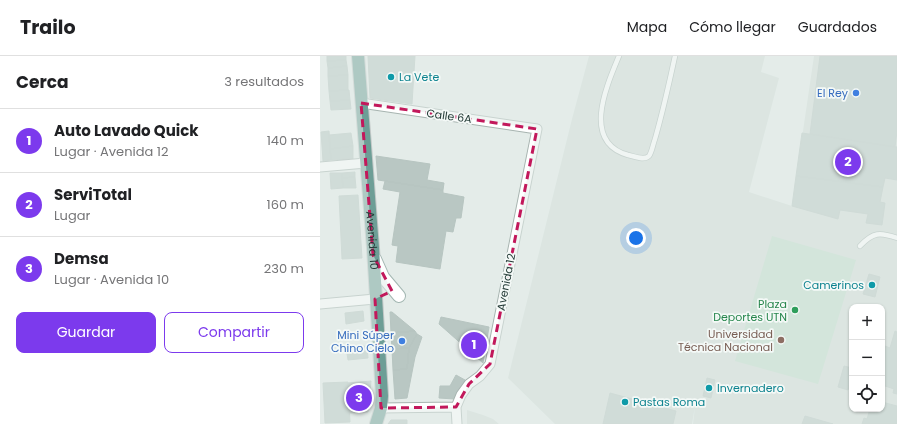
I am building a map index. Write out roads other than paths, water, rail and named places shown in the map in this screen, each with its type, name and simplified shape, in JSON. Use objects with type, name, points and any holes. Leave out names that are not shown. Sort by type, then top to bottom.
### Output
[{"type":"main road","name":"Avenida 10","points":[[358,56],[382,396],[381,408],[376,424]]},
{"type":"main road","points":[[373,255],[383,277],[399,296],[386,294],[375,299]]},
{"type":"street","name":"Calle 6A","points":[[361,104],[537,129]]},
{"type":"street","name":"Avenida 12","points":[[456,407],[461,395],[469,384],[480,376],[490,364],[537,129]]},
{"type":"street","points":[[320,167],[366,163]]},
{"type":"street","points":[[320,304],[375,299]]},
{"type":"street","points":[[381,408],[456,407],[457,424]]},
{"type":"lane","points":[[619,56],[602,101],[600,117],[601,128],[613,148],[625,154],[645,158],[650,152],[658,128],[675,56]]},
{"type":"lane","points":[[860,246],[872,236],[882,233],[897,238]]},
{"type":"place","name":"La Vete","points":[[391,77]]},
{"type":"place","name":"El Rey","points":[[856,93]]},
{"type":"place","name":"ServiTotal","points":[[848,162]]},
{"type":"place","name":"Camerinos","points":[[872,285]]},
{"type":"place","name":"Plaza Deportes UTN","points":[[795,310]]},
{"type":"place","name":"Universidad Técnica Nacional","points":[[781,340]]},
{"type":"place","name":"Mini Súper Chino Cielo","points":[[402,341]]},
{"type":"place","name":"Auto Lavado Quick","points":[[474,345]]},
{"type":"place","name":"Invernadero","points":[[709,388]]},
{"type":"place","name":"Demsa","points":[[359,398]]},
{"type":"place","name":"Pastas Roma","points":[[625,402]]}]
